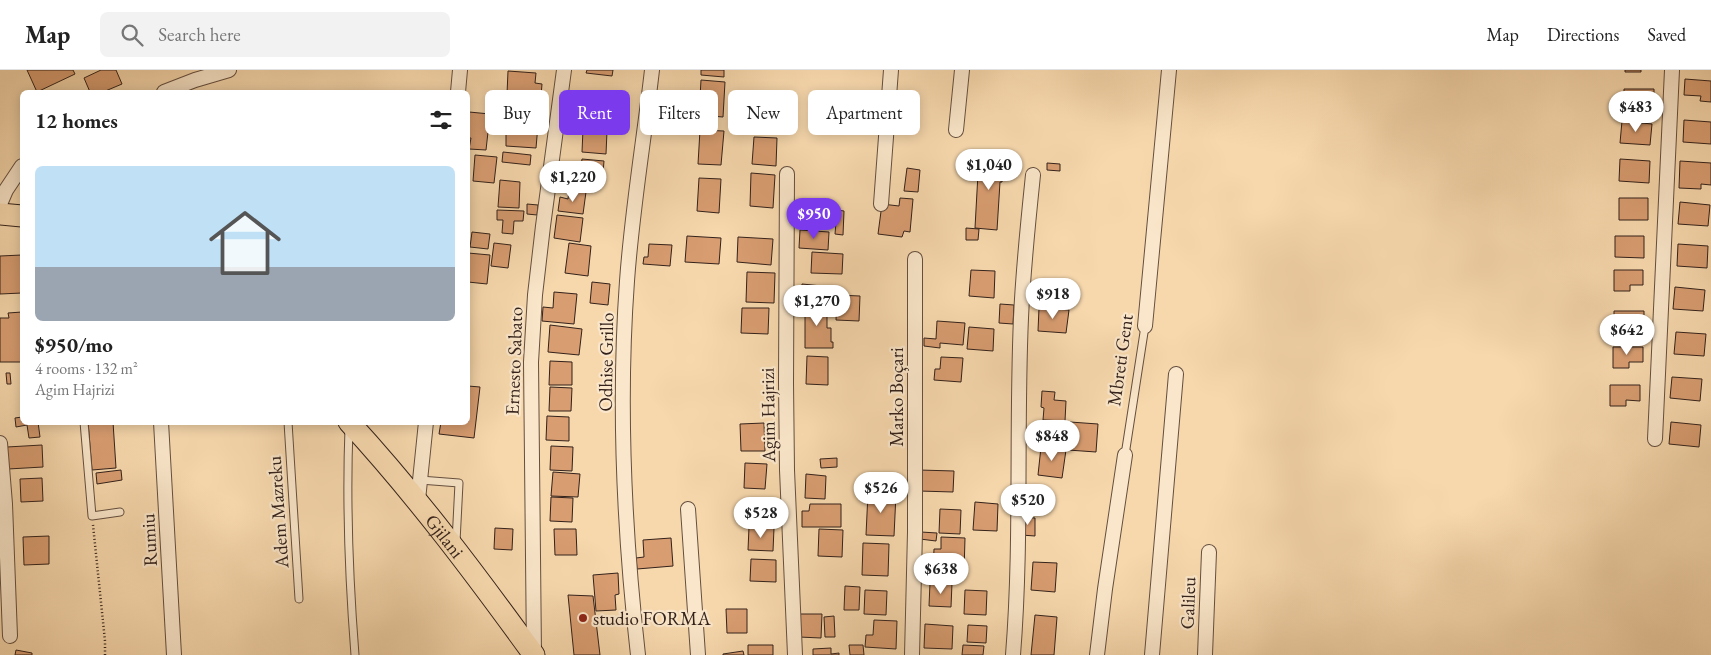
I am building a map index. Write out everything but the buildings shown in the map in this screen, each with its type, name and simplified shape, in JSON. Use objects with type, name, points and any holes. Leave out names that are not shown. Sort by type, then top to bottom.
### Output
[{"type":"main road","points":[[0,214],[20,216]]},
{"type":"main road","name":"Gjilani","points":[[352,425],[419,490],[455,548],[534,655]]},
{"type":"street","points":[[169,90],[229,70]]},
{"type":"street","points":[[458,90],[460,70]]},
{"type":"street","name":"Ernesto Sabato","points":[[534,655],[531,362],[542,236],[564,70]]},
{"type":"street","name":"Odhise Grillo","points":[[638,655],[629,574],[626,522],[624,463],[625,330],[630,243],[652,70]]},
{"type":"street","points":[[881,204],[891,70]]},
{"type":"street","points":[[956,130],[962,70]]},
{"type":"street","name":"Mbreti Gent","points":[[1145,326],[1169,70]]},
{"type":"street","points":[[1655,439],[1672,70]]},
{"type":"street","points":[[0,204],[6,190],[20,169]]},
{"type":"street","name":"Agim Hajrizi","points":[[787,174],[786,392],[795,655]]},
{"type":"street","points":[[1013,655],[1018,557],[1021,318],[1025,252],[1033,175]]},
{"type":"street","name":"Marko Boçari","points":[[912,655],[915,532],[915,259]]},
{"type":"street","points":[[1152,655],[1176,374]]},
{"type":"street","name":"Rumiu","points":[[161,425],[174,655]]},
{"type":"street","points":[[419,490],[426,425]]},
{"type":"street","points":[[0,443],[6,513],[10,636]]},
{"type":"street","name":"Mbreti Gent","points":[[1097,655],[1125,455]]},
{"type":"street","points":[[688,509],[698,655]]},
{"type":"street","name":"Galileu","points":[[1205,655],[1209,552]]},
{"type":"lane","name":"Mbreti Gent","points":[[1125,455],[1145,326]]},
{"type":"lane","points":[[84,425],[92,516],[120,512]]},
{"type":"lane","name":"Adem Mazreku","points":[[288,425],[299,599]]},
{"type":"lane","name":"Gjilani","points":[[349,425],[347,500],[355,655]]},
{"type":"lane","points":[[419,490],[459,483],[455,548]]},
{"type":"path","points":[[92,516],[105,655]]},
{"type":"place","name":"studio FORMA","points":[[583,618]]}]
